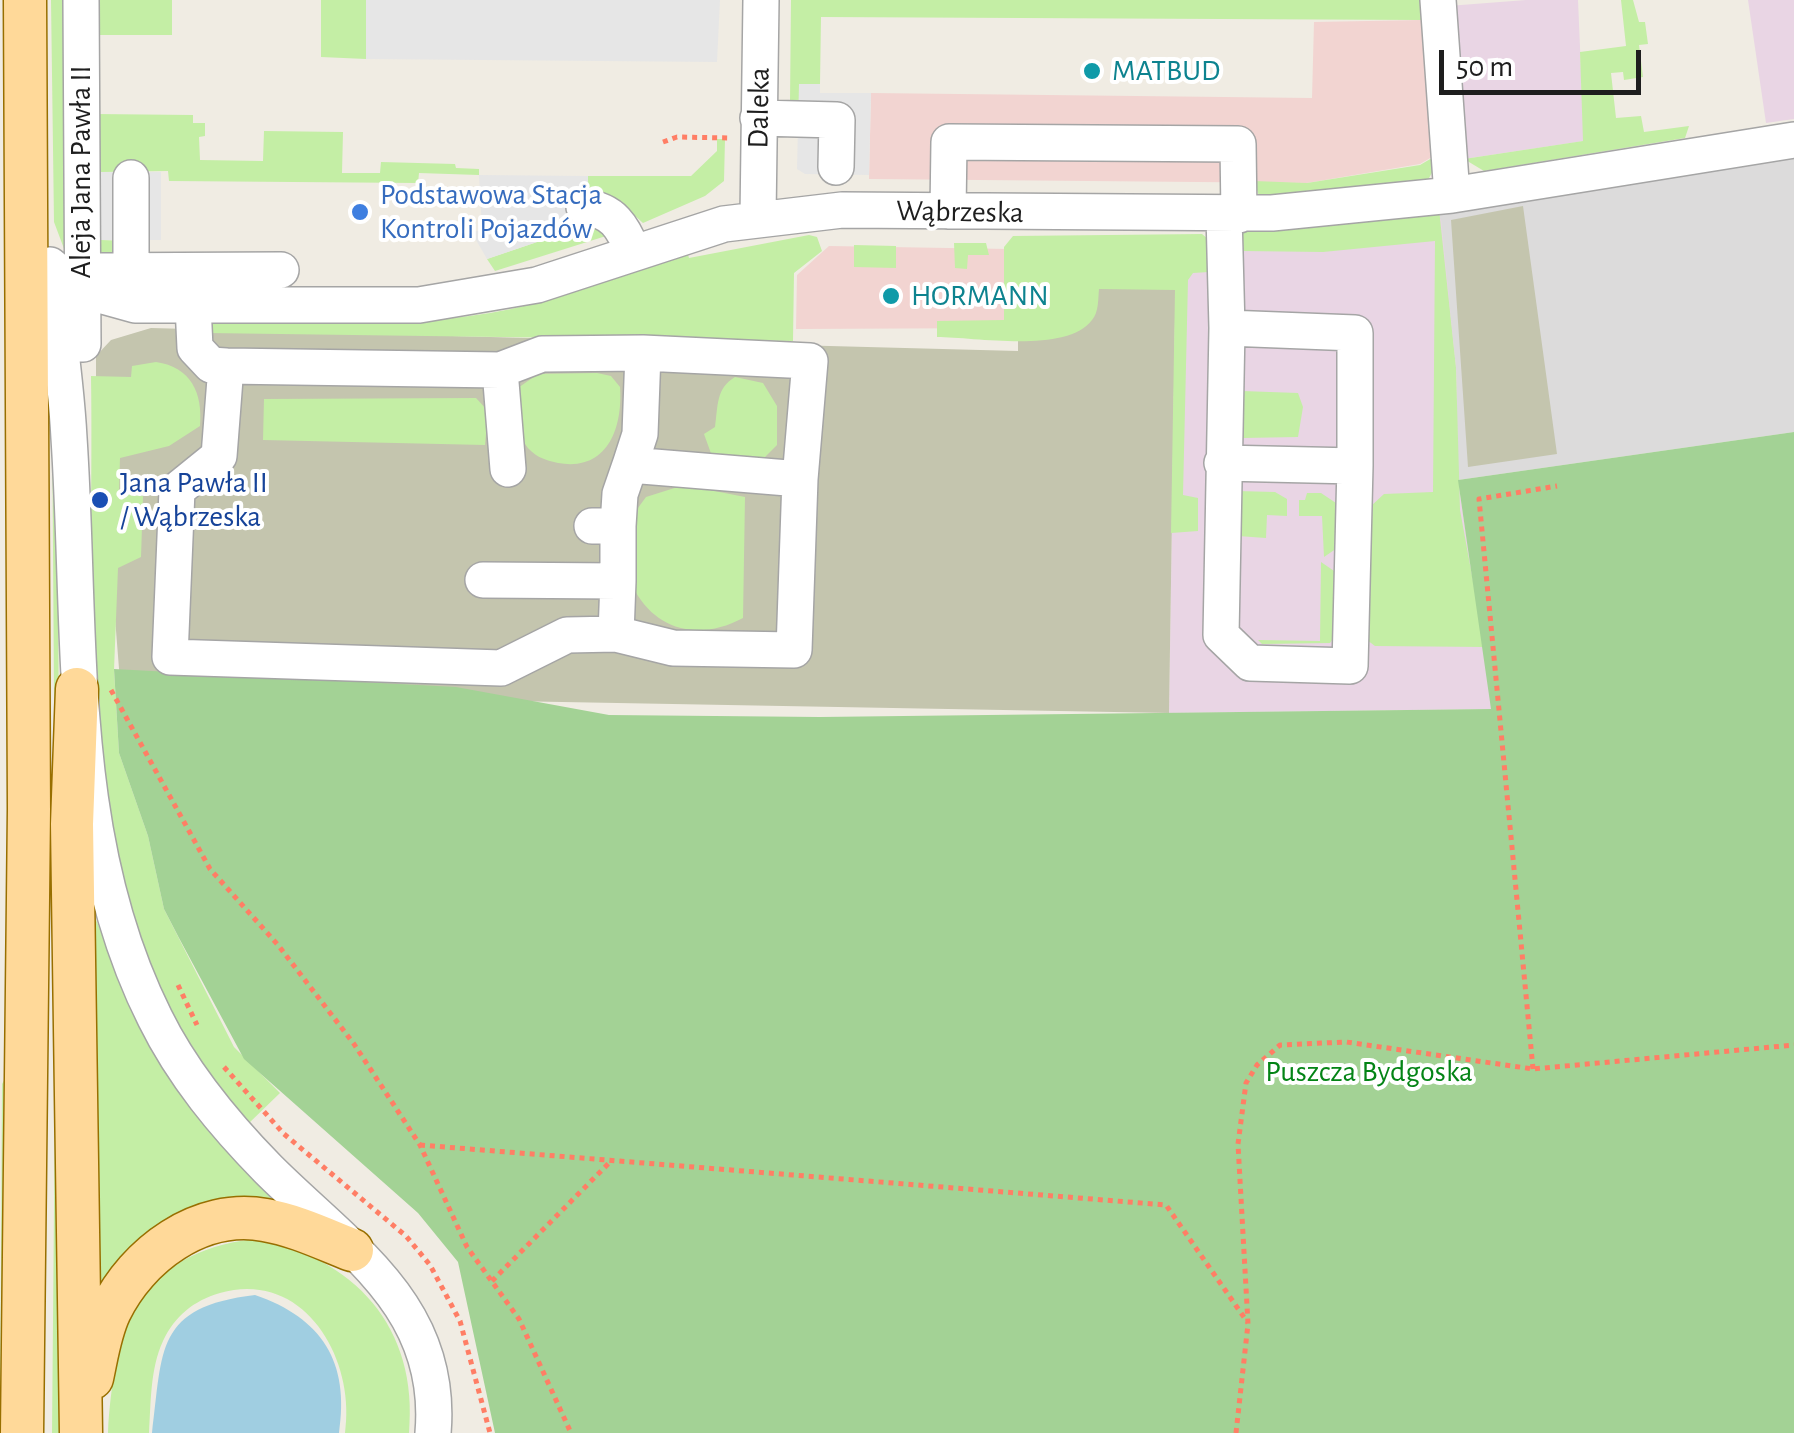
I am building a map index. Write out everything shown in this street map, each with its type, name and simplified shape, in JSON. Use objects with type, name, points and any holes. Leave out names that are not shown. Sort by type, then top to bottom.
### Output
[{"type":"main road","points":[[22,1433],[29,848],[24,0]]},
{"type":"main road","points":[[26,155],[70,275]]},
{"type":"main road","points":[[81,1430],[72,844],[92,696]]},
{"type":"main road","points":[[81,1430],[111,1308],[127,1282],[160,1247],[199,1227],[241,1218],[282,1224],[352,1250]]},
{"type":"street","name":"Aleja Jana Pawła II","points":[[81,0],[70,275],[92,696],[107,887],[126,954],[156,1020],[191,1081],[226,1122],[389,1286],[420,1338],[431,1374],[433,1433]]},
{"type":"street","name":"Daleka","points":[[758,217],[761,0]]},
{"type":"street","points":[[1438,0],[1452,195]]},
{"type":"street","points":[[758,118],[836,120],[836,167]]},
{"type":"street","name":"Wąbrzeska","points":[[70,275],[193,305],[392,306],[455,302],[538,285],[682,234],[758,217],[842,210],[1231,215],[1452,195],[1794,140]]},
{"type":"street","points":[[948,212],[949,142],[1238,144],[1231,215],[1222,464],[1221,635],[1250,663],[1350,666],[1355,332],[1227,328]]},
{"type":"street","points":[[132,178],[133,288]]},
{"type":"street","points":[[584,207],[602,211],[617,221],[633,252]]},
{"type":"street","points":[[73,359],[133,288],[281,270]]},
{"type":"street","points":[[193,305],[195,348],[211,365],[500,370],[542,354],[642,353],[810,361],[800,480],[794,650],[673,648],[616,634],[566,635],[501,668],[170,656],[176,490],[219,456],[226,366]]},
{"type":"street","points":[[616,634],[618,581],[605,526],[640,434],[642,353]]},
{"type":"street","points":[[500,370],[508,469]]},
{"type":"street","points":[[1222,464],[1355,466]]},
{"type":"street","points":[[630,465],[800,480]]},
{"type":"street","points":[[482,580],[618,581]]},
{"type":"path","points":[[663,142],[677,136],[730,136],[730,166],[759,166]]},
{"type":"path","points":[[1533,1069],[1480,499],[1557,486]]},
{"type":"path","points":[[92,696],[106,684],[127,713],[210,869],[278,945],[343,1030],[420,1145],[468,1246],[519,1319],[571,1433]]},
{"type":"path","points":[[174,978],[200,1032]]},
{"type":"path","points":[[1236,1433],[1248,1324],[1238,1144],[1246,1084],[1257,1065],[1280,1045],[1346,1042],[1533,1069],[1794,1045]]},
{"type":"path","points":[[221,1064],[284,1134],[406,1236],[430,1266],[460,1320],[490,1433]]},
{"type":"path","points":[[420,1145],[1166,1205],[1248,1324]]},
{"type":"path","points":[[492,1282],[612,1160]]},
{"type":"shaded area","points":[[366,0],[720,0],[717,62],[366,59]]},
{"type":"shaded area","points":[[1578,0],[1584,141],[1464,159],[1448,6]]},
{"type":"shaded area","points":[[1748,0],[1794,0],[1794,119],[1766,123]]},
{"type":"shaded area","points":[[1421,20],[1432,157],[1420,164],[1307,183],[869,179],[871,93],[1312,98],[1314,22]]},
{"type":"shaded area","points":[[799,84],[820,84],[820,93],[871,93],[869,175],[805,174],[797,169]]},
{"type":"shaded area","points":[[1794,140],[1794,432],[1458,480],[1456,368],[1437,197]]},
{"type":"shaded area","points":[[101,172],[161,172],[161,240],[101,240]]},
{"type":"shaded area","points":[[479,175],[588,176],[587,225],[487,259],[472,233],[482,229]]},
{"type":"shaded area","points":[[1523,206],[1557,454],[1468,467],[1451,220]]},
{"type":"shaded area","points":[[1441,219],[1456,368],[1458,480],[1492,709],[1169,713],[1176,255]]},
{"type":"shaded area","points":[[829,246],[1009,249],[1009,328],[796,329],[797,275]]},
{"type":"shaded area","points":[[1018,250],[1176,255],[1169,713],[121,694],[96,376],[96,356],[111,340],[151,328],[1018,351]]},
{"type":"green space","points":[[51,0],[74,0],[66,254],[54,222]]},
{"type":"green space","points":[[93,0],[172,0],[172,35],[94,35]]},
{"type":"green space","points":[[321,0],[366,0],[366,59],[321,57]]},
{"type":"green space","points":[[791,0],[1429,0],[1436,165],[1428,180],[1412,187],[1259,196],[1254,181],[1307,183],[1420,165],[1432,158],[1421,20],[821,17],[820,84],[799,84],[799,105],[790,102]]},
{"type":"green space","points":[[1621,0],[1633,0],[1639,22],[1645,22],[1648,44],[1639,45],[1643,77],[1624,80],[1623,72],[1611,73],[1616,118],[1641,116],[1644,132],[1689,126],[1685,138],[1484,171],[1464,159],[1583,141],[1580,52],[1626,46]]},
{"type":"green space","points":[[95,114],[193,115],[193,123],[205,123],[205,136],[199,137],[200,160],[263,161],[264,131],[343,132],[342,173],[380,173],[381,162],[455,164],[456,168],[479,169],[479,175],[419,173],[418,183],[169,181],[168,171],[102,172],[101,240],[126,241],[112,260],[87,246]]},
{"type":"green space","points":[[717,139],[725,139],[724,181],[705,196],[643,223],[624,206],[587,195],[588,176],[691,176],[717,151]]},
{"type":"green space","points":[[1439,209],[1456,368],[1460,510],[1485,647],[1375,646],[1367,640],[1371,506],[1384,494],[1433,492],[1435,241],[1323,252],[1242,251],[1242,234],[1248,229]]},
{"type":"green space","points":[[596,224],[606,236],[495,271],[487,259]]},
{"type":"green space","points":[[1202,234],[1208,239],[1209,272],[1193,273],[1188,280],[1183,495],[1198,498],[1198,531],[1171,533],[1175,290],[1099,289],[1092,320],[1063,337],[1042,340],[937,337],[937,321],[1004,320],[1004,247],[1013,236]]},
{"type":"green space","points":[[809,235],[817,237],[822,251],[794,273],[793,341],[207,333],[210,324],[219,321],[365,323],[475,315],[556,297],[687,251],[689,258]]},
{"type":"green space","points":[[954,243],[986,243],[989,255],[968,255],[967,269],[955,268]]},
{"type":"green space","points":[[854,245],[896,246],[896,268],[854,267]]},
{"type":"green space","points":[[156,362],[178,369],[192,384],[199,403],[200,426],[169,446],[120,458],[119,492],[143,496],[141,557],[118,568],[114,670],[119,753],[148,836],[164,909],[234,1047],[280,1093],[247,1125],[188,1042],[151,974],[121,881],[98,739],[91,593],[91,376],[131,377],[132,366]]},
{"type":"green space","points":[[538,374],[611,376],[620,387],[619,417],[609,443],[589,461],[575,464],[558,463],[532,452],[519,431],[515,390]]},
{"type":"green space","points":[[735,377],[763,383],[777,406],[777,445],[763,459],[713,459],[704,434],[715,427],[721,392]]},
{"type":"green space","points":[[1242,391],[1298,393],[1303,407],[1298,437],[1242,438]]},
{"type":"green space","points":[[476,398],[488,411],[485,445],[263,440],[264,399]]},
{"type":"green space","points":[[52,406],[57,457],[64,1433],[52,1433],[56,980]]},
{"type":"green space","name":"Puszcza Bydgoska","points":[[1794,432],[1794,1433],[495,1433],[458,1262],[418,1213],[244,1059],[164,909],[148,836],[119,753],[114,669],[456,687],[609,715],[820,717],[1491,709],[1458,480]]},
{"type":"green space","points":[[684,485],[745,497],[743,618],[728,625],[697,630],[669,624],[656,616],[635,591],[635,512],[646,497]]},
{"type":"green space","points":[[1237,491],[1275,492],[1287,499],[1287,516],[1267,515],[1266,538],[1238,536]]},
{"type":"green space","points":[[1307,493],[1321,493],[1339,505],[1340,546],[1324,557],[1322,516],[1299,516],[1299,500],[1305,500]]},
{"type":"green space","points":[[1321,562],[1337,573],[1334,637],[1330,643],[1262,644],[1258,640],[1320,641]]},
{"type":"green space","points":[[93,913],[120,975],[288,1205],[150,1232],[130,1248],[95,1291]]},
{"type":"green space","points":[[7,1075],[11,1433],[0,1433],[2,1084]]},
{"type":"green space","points":[[254,1239],[290,1248],[322,1262],[350,1280],[373,1303],[391,1330],[403,1361],[409,1395],[409,1433],[345,1433],[342,1377],[333,1350],[318,1327],[300,1308],[277,1294],[250,1289],[210,1296],[179,1317],[163,1341],[156,1363],[149,1433],[108,1433],[117,1361],[140,1302],[158,1279],[183,1261],[215,1247]]},
{"type":"water","points":[[255,1295],[298,1316],[326,1346],[340,1385],[339,1433],[152,1433],[163,1356],[181,1322],[222,1301]]},
{"type":"place","name":"MATBUD","points":[[1092,71]]},
{"type":"place","name":"Podstawowa Stacja Kontroli Pojazdów","points":[[360,212]]},
{"type":"place","name":"HORMANN","points":[[891,296]]},
{"type":"place","name":"Jana Pawła II / Wąbrzeska","points":[[100,500]]}]
